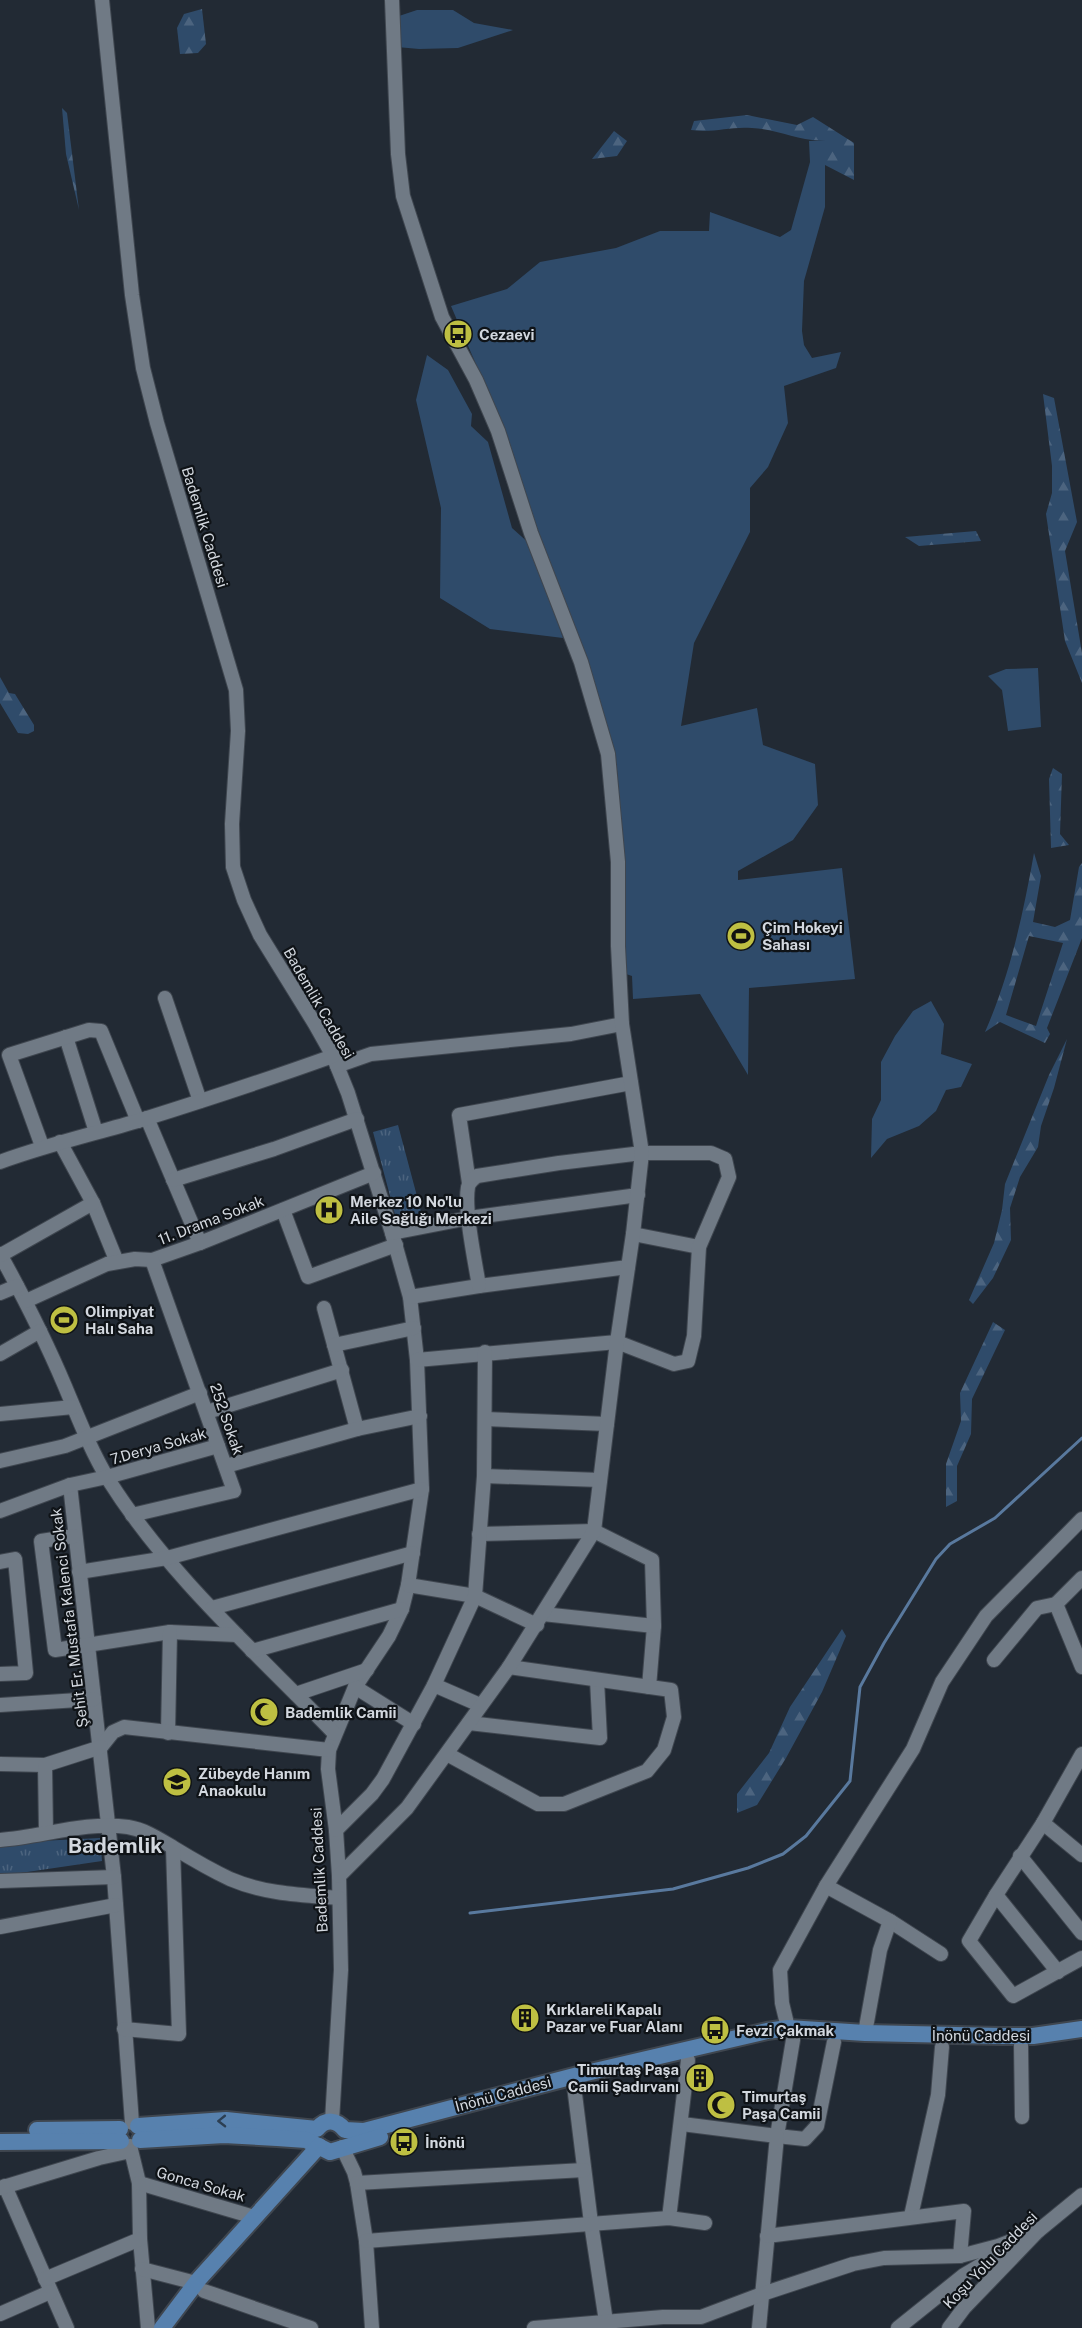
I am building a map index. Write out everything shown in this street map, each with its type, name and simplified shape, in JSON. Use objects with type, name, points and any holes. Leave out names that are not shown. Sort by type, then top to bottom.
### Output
[{"type":"main road","name":"İnönü Caddesi","points":[[329,2136],[364,2131],[582,2073],[732,2037],[865,2033],[1034,2036],[1082,2029]]},
{"type":"main road","name":"İnönü Caddesi","points":[[329,2136],[574,2086],[739,2046],[782,2039],[791,2034],[834,2042],[942,2047],[1021,2045],[1082,2040]]},
{"type":"main road","points":[[0,2131],[130,2136]]},
{"type":"main road","points":[[0,2142],[130,2136],[224,2135],[306,2140],[329,2136]]},
{"type":"main road","points":[[175,2328],[200,2287],[254,2217],[329,2136]]},
{"type":"main road","points":[[162,2328],[292,2190],[329,2136]]},
{"type":"street","name":"Bademlik Caddesi","points":[[102,0],[132,295],[143,368],[157,423],[236,690],[238,731],[232,824],[233,867],[244,900],[260,935],[335,1061],[357,1119],[394,1239],[410,1297],[414,1328],[422,1489],[408,1585],[402,1609],[389,1636],[355,1688],[329,1750],[328,1769],[339,1876],[341,1970],[329,2136]]},
{"type":"street","points":[[339,1876],[407,1808],[447,1754],[540,1620],[594,1531],[642,1154],[622,1024],[618,946],[618,862],[608,754],[581,662],[531,533],[498,431],[476,380],[431,290],[403,196],[398,154],[392,0]]},
{"type":"street","points":[[165,998],[200,1101]]},
{"type":"street","points":[[0,1162],[42,1146],[142,1119],[335,1061],[371,1054],[571,1034],[622,1024]]},
{"type":"street","points":[[42,1146],[4,1057],[88,1030],[101,1031],[173,1180],[200,1243]]},
{"type":"street","points":[[66,1037],[96,1132]]},
{"type":"street","points":[[479,1286],[469,1218],[469,1183],[459,1115],[631,1083]]},
{"type":"street","points":[[173,1180],[274,1149],[357,1119]]},
{"type":"street","points":[[60,1142],[93,1203],[117,1262]]},
{"type":"street","points":[[417,1360],[485,1352],[617,1342],[674,1364],[688,1361],[694,1336],[699,1246],[729,1177],[725,1160],[711,1153],[642,1154],[481,1174],[469,1183]]},
{"type":"street","name":"11. Drama Sokak","points":[[26,1301],[107,1264],[135,1259],[152,1260],[374,1173]]},
{"type":"street","points":[[283,1210],[308,1277],[394,1239],[469,1218],[638,1195]]},
{"type":"street","points":[[93,1203],[0,1254],[26,1301],[86,1438],[107,1477],[132,1515],[212,1608],[334,1734]]},
{"type":"street","points":[[633,1234],[699,1246]]},
{"type":"street","name":"252 Sokak","points":[[132,1515],[234,1491],[152,1260]]},
{"type":"street","points":[[410,1297],[628,1267]]},
{"type":"street","points":[[0,1293],[18,1287]]},
{"type":"street","points":[[324,1308],[357,1429]]},
{"type":"street","points":[[333,1345],[414,1328]]},
{"type":"street","points":[[0,1354],[40,1331]]},
{"type":"street","points":[[336,1830],[378,1786],[434,1685],[475,1596],[484,1476],[485,1352]]},
{"type":"street","points":[[207,1412],[342,1370]]},
{"type":"street","points":[[0,1461],[65,1446],[200,1393]]},
{"type":"street","points":[[0,1414],[73,1407]]},
{"type":"street","points":[[226,1466],[357,1429],[420,1416]]},
{"type":"street","points":[[485,1419],[607,1424]]},
{"type":"street","name":"7.Derya Sokak","points":[[0,1511],[70,1485],[218,1446]]},
{"type":"street","points":[[484,1476],[600,1480]]},
{"type":"street","name":"Şehit Er. Mustafa Kalenci Sokak","points":[[70,1485],[114,1877],[130,2136],[140,2183],[140,2239],[148,2328]]},
{"type":"street","points":[[79,1572],[167,1558],[422,1489]]},
{"type":"street","points":[[759,2328],[777,2136],[791,2034],[782,2003],[780,1970],[826,1886],[913,1749],[942,1682],[986,1616],[1082,1519]]},
{"type":"street","points":[[479,1534],[594,1531],[652,1560],[654,1626],[649,1687]]},
{"type":"street","points":[[74,1536],[41,1541],[55,1650],[170,1632],[237,1635]]},
{"type":"street","points":[[212,1608],[413,1553]]},
{"type":"street","points":[[0,1562],[15,1559],[26,1673],[0,1674]]},
{"type":"street","points":[[994,1660],[1037,1608],[1056,1604],[1082,1578]]},
{"type":"street","points":[[408,1585],[475,1596],[540,1620],[654,1626]]},
{"type":"street","points":[[1056,1604],[1082,1667]]},
{"type":"street","points":[[252,1651],[402,1609]]},
{"type":"street","points":[[168,1733],[170,1632]]},
{"type":"street","points":[[447,1754],[538,1804],[564,1804],[647,1771],[664,1750],[674,1717],[671,1690],[509,1667]]},
{"type":"street","points":[[296,1694],[367,1670]]},
{"type":"street","points":[[469,1723],[600,1738],[597,1680]]},
{"type":"street","points":[[434,1685],[480,1706]]},
{"type":"street","points":[[355,1688],[414,1724]]},
{"type":"street","points":[[0,1705],[94,1699]]},
{"type":"street","points":[[0,1764],[45,1765],[101,1747],[113,1732],[124,1727],[329,1750]]},
{"type":"street","points":[[1082,1754],[969,1941],[1013,1996],[1082,1958]]},
{"type":"street","points":[[45,1765],[46,1832]]},
{"type":"street","points":[[1043,1822],[1082,1856]]},
{"type":"street","points":[[0,1840],[17,1839],[46,1832],[109,1826],[142,1830],[246,1885],[265,1890],[339,1898]]},
{"type":"street","points":[[124,2030],[180,2034],[173,1848]]},
{"type":"street","points":[[1020,1856],[1082,1933]]},
{"type":"street","points":[[0,1881],[114,1877]]},
{"type":"street","points":[[826,1886],[890,1921],[941,1954]]},
{"type":"street","points":[[996,1895],[1058,1972]]},
{"type":"street","points":[[0,1927],[116,1905]]},
{"type":"street","points":[[865,2033],[880,1950],[890,1921]]},
{"type":"street","points":[[682,2124],[805,2139],[817,2126],[834,2042]]},
{"type":"street","points":[[1021,2045],[1022,2117]]},
{"type":"street","points":[[911,2217],[938,2095],[942,2047]]},
{"type":"street","points":[[669,2218],[688,2060]]},
{"type":"street","points":[[574,2086],[591,2223],[607,2325]]},
{"type":"street","points":[[67,2328],[2,2187],[99,2157],[130,2136]]},
{"type":"street","points":[[329,2136],[354,2172],[357,2183],[366,2241],[372,2328]]},
{"type":"street","points":[[357,2183],[584,2170]]},
{"type":"street","name":"Gonca Sokak","points":[[140,2183],[254,2217]]},
{"type":"street","name":"Koşu Yolu Caddesi","points":[[949,2328],[963,2308],[1038,2231],[1082,2195]]},
{"type":"street","name":"Koşu Yolu Caddesi","points":[[1057,2216],[1082,2203]]},
{"type":"street","points":[[767,2236],[964,2211],[960,2256]]},
{"type":"street","points":[[366,2241],[669,2218],[705,2223]]},
{"type":"street","points":[[690,2328],[693,2319],[853,2264],[884,2258],[960,2256],[998,2246],[1038,2231]]},
{"type":"street","points":[[898,2328],[964,2275],[1038,2231]]},
{"type":"street","points":[[0,2314],[47,2286],[140,2239]]},
{"type":"street","points":[[142,2269],[200,2287],[311,2328]]},
{"type":"street","points":[[0,2320],[36,2306]]},
{"type":"street","points":[[534,2328],[607,2325],[701,2317]]},
{"type":"green space","points":[[202,9],[206,44],[198,53],[180,54],[177,28],[184,14]]},
{"type":"green space","points":[[417,10],[453,10],[474,23],[513,30],[458,48],[397,47],[396,17]]},
{"type":"green space","points":[[62,108],[67,113],[79,210],[66,154]]},
{"type":"green space","points":[[747,115],[797,125],[813,117],[854,143],[854,180],[825,165],[825,140],[807,139],[752,128],[691,130],[694,121]]},
{"type":"green space","points":[[614,131],[627,141],[617,156],[592,159]]},
{"type":"green space","points":[[825,140],[825,207],[804,281],[802,331],[804,345],[812,358],[841,352],[836,368],[784,386],[788,423],[768,467],[750,488],[750,532],[694,643],[681,726],[757,708],[763,745],[815,764],[818,805],[793,840],[738,871],[738,880],[842,868],[855,979],[749,988],[748,1075],[700,994],[633,999],[632,976],[626,974],[623,845],[617,770],[599,698],[543,552],[496,411],[451,306],[507,289],[540,262],[616,248],[660,231],[709,231],[710,212],[780,237],[791,230],[810,162],[809,141]]},
{"type":"green space","points":[[427,355],[448,370],[472,414],[471,426],[488,442],[512,528],[531,545],[563,638],[490,629],[440,598],[441,508],[416,400]]},
{"type":"green space","points":[[1043,394],[1054,398],[1077,522],[1065,551],[1082,653],[1082,683],[1065,641],[1046,514],[1052,493],[1052,466]]},
{"type":"green space","points":[[976,531],[981,541],[919,546],[905,537]]},
{"type":"green space","points":[[1038,668],[1041,727],[1008,731],[1002,690],[988,676],[1006,669]]},
{"type":"green space","points":[[0,677],[9,693],[15,694],[34,725],[34,731],[28,734],[18,733],[0,703]]},
{"type":"green space","points":[[1053,768],[1062,774],[1060,834],[1069,845],[1051,848],[1049,779]]},
{"type":"green space","points":[[1034,853],[1041,876],[1033,922],[1055,927],[1070,920],[1079,867],[1082,863],[1082,938],[1047,1028],[1050,1034],[1045,1043],[1000,1022],[985,1032],[1009,967]],"holes":[[[1029,936],[1063,943],[1036,1026],[1006,1015]]]},
{"type":"green space","points":[[931,1001],[944,1024],[941,1054],[972,1064],[961,1087],[946,1090],[936,1111],[919,1126],[887,1139],[871,1158],[872,1119],[881,1100],[881,1062],[895,1036],[913,1011]]},
{"type":"green space","points":[[1067,1039],[1041,1126],[1038,1147],[1020,1177],[1010,1208],[1011,1240],[993,1278],[973,1304],[969,1300],[994,1243],[1002,1210],[1005,1184],[1049,1075]]},
{"type":"green space","points":[[398,1125],[422,1215],[397,1222],[373,1132]]},
{"type":"green space","points":[[993,1322],[1005,1330],[972,1399],[971,1434],[957,1466],[957,1501],[946,1507],[946,1464],[961,1421],[960,1393]]},
{"type":"green space","points":[[842,1629],[846,1636],[822,1692],[786,1758],[757,1805],[737,1813],[737,1794],[769,1753],[790,1707]]},
{"type":"green space","points":[[100,1838],[102,1861],[0,1876],[0,1843]]},
{"type":"waterway","points":[[470,1913],[673,1889],[748,1868],[783,1854],[806,1836],[850,1781],[860,1687],[884,1643],[936,1559],[950,1544],[995,1518],[1082,1438]]},
{"type":"place","name":"Cezaevi","points":[[458,334]]},
{"type":"place","name":"Çim Hokeyi Sahası","points":[[741,936]]},
{"type":"place","name":"Merkez 10 No'lu Aile Sağlığı Merkezi","points":[[329,1210]]},
{"type":"place","name":"Olimpiyat Halı Saha","points":[[64,1320]]},
{"type":"place","name":"Bademlik Camii","points":[[264,1712]]},
{"type":"place","name":"Zübeyde Hanım Anaokulu","points":[[177,1782]]},
{"type":"place","name":"Kırklareli Kapalı Pazar ve Fuar Alanı","points":[[525,2018]]},
{"type":"place","name":"Fevzi Çakmak","points":[[715,2030]]},
{"type":"place","name":"Timurtaş Paşa Camii Şadırvanı","points":[[700,2078]]},
{"type":"place","name":"Timurtaş Paşa Camii","points":[[721,2105]]},
{"type":"place","name":"İnönü","points":[[404,2142]]},
{"type":"district","name":"Bademlik","points":[[115,1845]]}]
